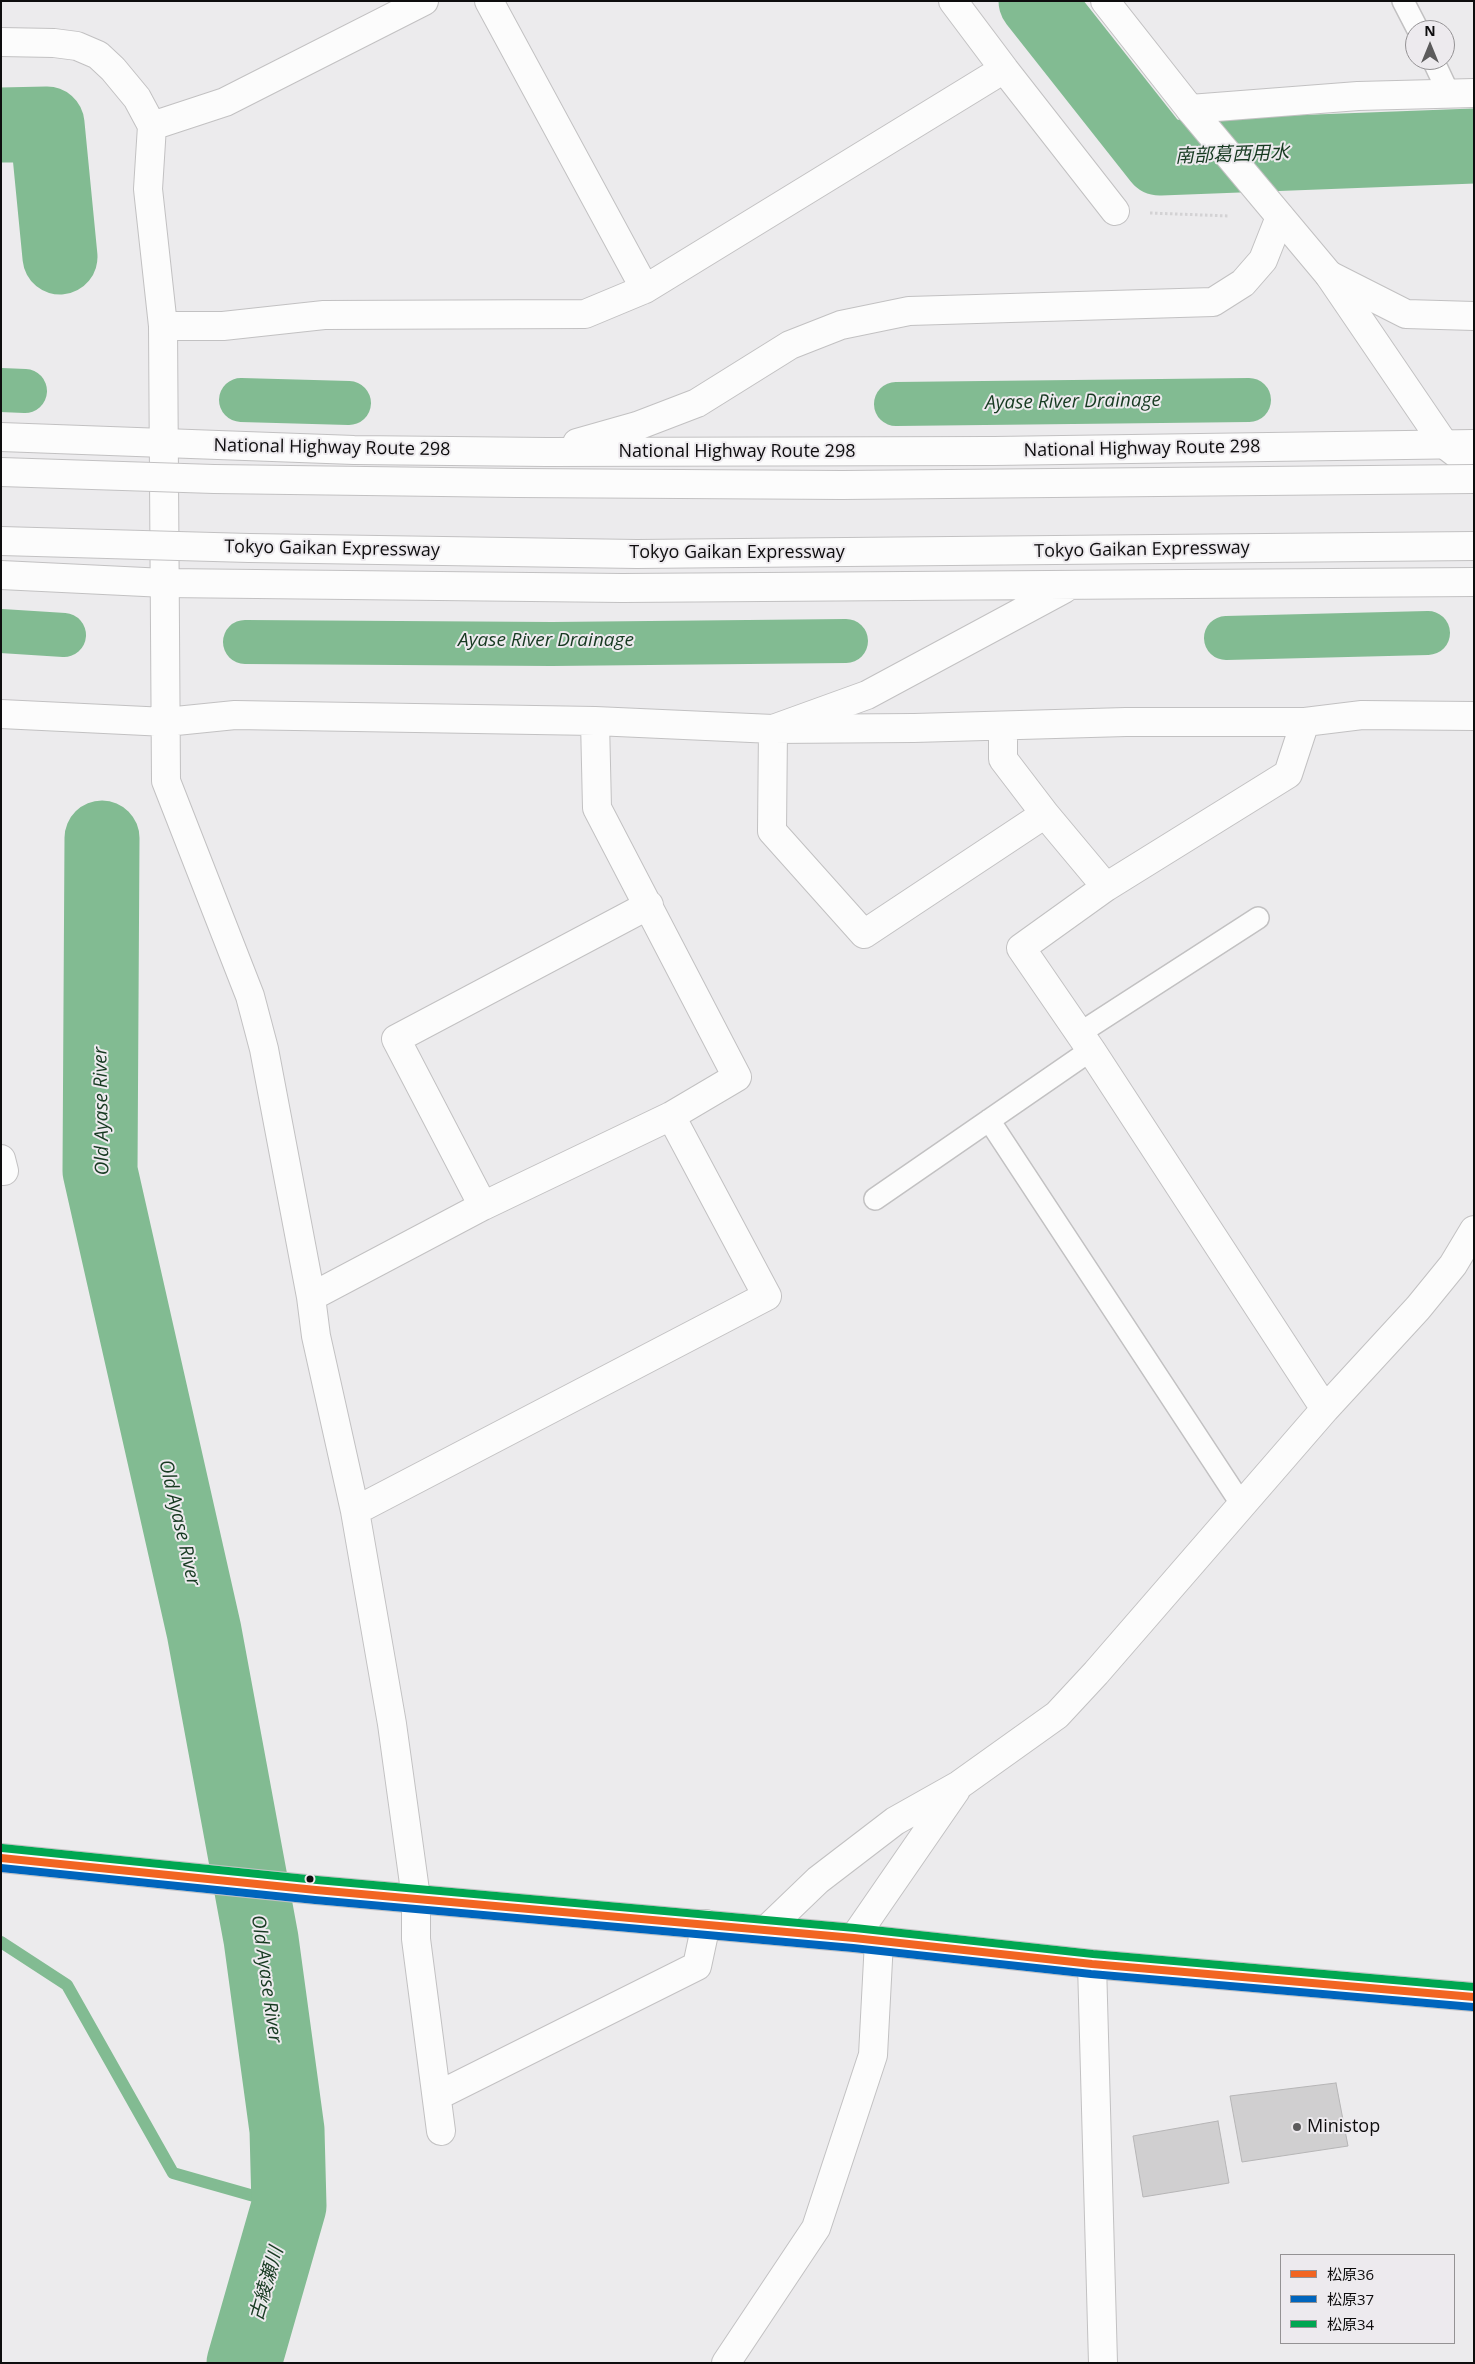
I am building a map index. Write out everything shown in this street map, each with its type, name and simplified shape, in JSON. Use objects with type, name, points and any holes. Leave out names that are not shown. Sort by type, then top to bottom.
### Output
[{"type":"main road","points":[[152,126],[224,102],[424,1]]},
{"type":"main road","points":[[490,1],[645,289]]},
{"type":"main road","points":[[953,1],[1115,211]]},
{"type":"main road","points":[[1106,1],[1190,109],[1329,275],[1444,444],[1474,467]]},
{"type":"main road","points":[[1,42],[54,43],[77,46],[98,55],[113,69],[137,98],[152,126],[148,189],[164,326],[166,781],[250,996],[264,1049],[311,1297],[316,1336],[355,1511],[392,1724],[416,1898],[416,1939],[441,2131]]},
{"type":"main road","points":[[164,326],[223,326],[324,315],[585,314],[645,289],[1004,69]]},
{"type":"main road","points":[[1190,109],[1358,96],[1461,93]]},
{"type":"main road","points":[[547,452],[637,426],[697,403],[790,345],[841,325],[909,311],[1213,302],[1243,283],[1263,260],[1274,208]]},
{"type":"main road","points":[[1329,275],[1406,314],[1474,316]]},
{"type":"main road","name":"National Highway Route 298","points":[[1,438],[164,444],[547,452],[994,451],[1474,444]]},
{"type":"main road","points":[[1,472],[224,479],[537,484],[872,485],[1474,479]]},
{"type":"main road","name":"Tokyo Gaikan Expressway","points":[[1,541],[249,548],[637,554],[1474,546]]},
{"type":"main road","points":[[1,575],[165,583],[622,588],[1068,587],[1474,582]]},
{"type":"main road","points":[[773,729],[867,695],[1068,587]]},
{"type":"main road","points":[[1,714],[166,722],[235,715],[595,722],[773,729],[1003,726],[1126,722],[1305,722],[1362,715],[1474,716]]},
{"type":"main road","points":[[311,1297],[483,1206],[671,1116],[737,1077],[598,808],[595,722]]},
{"type":"main road","points":[[1305,722],[1288,774],[1106,887],[1021,948],[1086,1042],[1325,1409]]},
{"type":"main road","points":[[1003,726],[1004,759],[1106,887]]},
{"type":"main road","points":[[773,729],[772,831],[864,934],[1046,814]]},
{"type":"main road","points":[[483,1206],[396,1038],[649,905]]},
{"type":"main road","points":[[355,1511],[767,1296],[671,1116]]},
{"type":"main road","points":[[1,1159],[4,1171],[1,1170]]},
{"type":"main road","points":[[766,1930],[818,1880],[895,1821],[959,1785],[1057,1715],[1096,1673],[1325,1409],[1418,1308],[1452,1265],[1474,1230]]},
{"type":"main road","points":[[726,2363],[816,2228],[873,2055],[867,1940],[959,1785]]},
{"type":"main road","points":[[1,1858],[316,1890],[706,1924],[1092,1964],[1474,1997]]},
{"type":"main road","points":[[437,2096],[697,1966],[706,1924]]},
{"type":"main road","points":[[1092,1964],[1103,2363]]},
{"type":"lane","points":[[1403,1],[1413,20]]},
{"type":"lane","points":[[1441,70],[1461,93]]},
{"type":"lane","points":[[875,1199],[989,1120],[1086,1042],[1258,918]]},
{"type":"lane","points":[[989,1120],[1242,1505]]},
{"type":"path","points":[[1115,211],[1228,216]]},
{"type":"building","points":[[1336,2083],[1348,2146],[1242,2162],[1230,2096]]},
{"type":"building","points":[[1218,2121],[1229,2183],[1143,2197],[1133,2136]]},
{"type":"waterway","name":"南部葛西用水","points":[[1036,1],[1160,158],[1474,146]]},
{"type":"waterway","name":"Old Ayase River","points":[[1,125],[47,124],[60,257]]},
{"type":"waterway","name":"Ayase River Drainage","points":[[1,390],[25,391]]},
{"type":"waterway","name":"Ayase River Drainage","points":[[241,400],[349,403]]},
{"type":"waterway","name":"Ayase River Drainage","points":[[896,404],[1249,400]]},
{"type":"waterway","name":"Ayase River Drainage","points":[[1,631],[64,635]]},
{"type":"waterway","name":"Ayase River Drainage","points":[[1226,638],[1428,633]]},
{"type":"waterway","name":"Ayase River Drainage","points":[[245,642],[552,644],[846,641]]},
{"type":"waterway","name":"Old Ayase River","points":[[102,838],[100,1171],[204,1631],[261,1939],[287,2130],[289,2206],[244,2363]]},
{"type":"waterway","points":[[1,1942],[67,1985],[173,2173],[289,2206]]},
{"type":"transit line","name":"松原34","points":[[2,1848],[317,1880],[855,1928],[1093,1954],[1474,1987]]},
{"type":"transit line","name":"松原36","points":[[1,1858],[316,1890],[854,1938],[1092,1964],[1474,1997]]},
{"type":"transit line","name":"松原37","points":[[1,1868],[315,1900],[853,1948],[1091,1974],[1473,2007]]},
{"type":"place","name":"Ministop","points":[[1297,2127]]},
{"type":"water label","name":"古綾瀬川","points":[[267,2284]]}]
